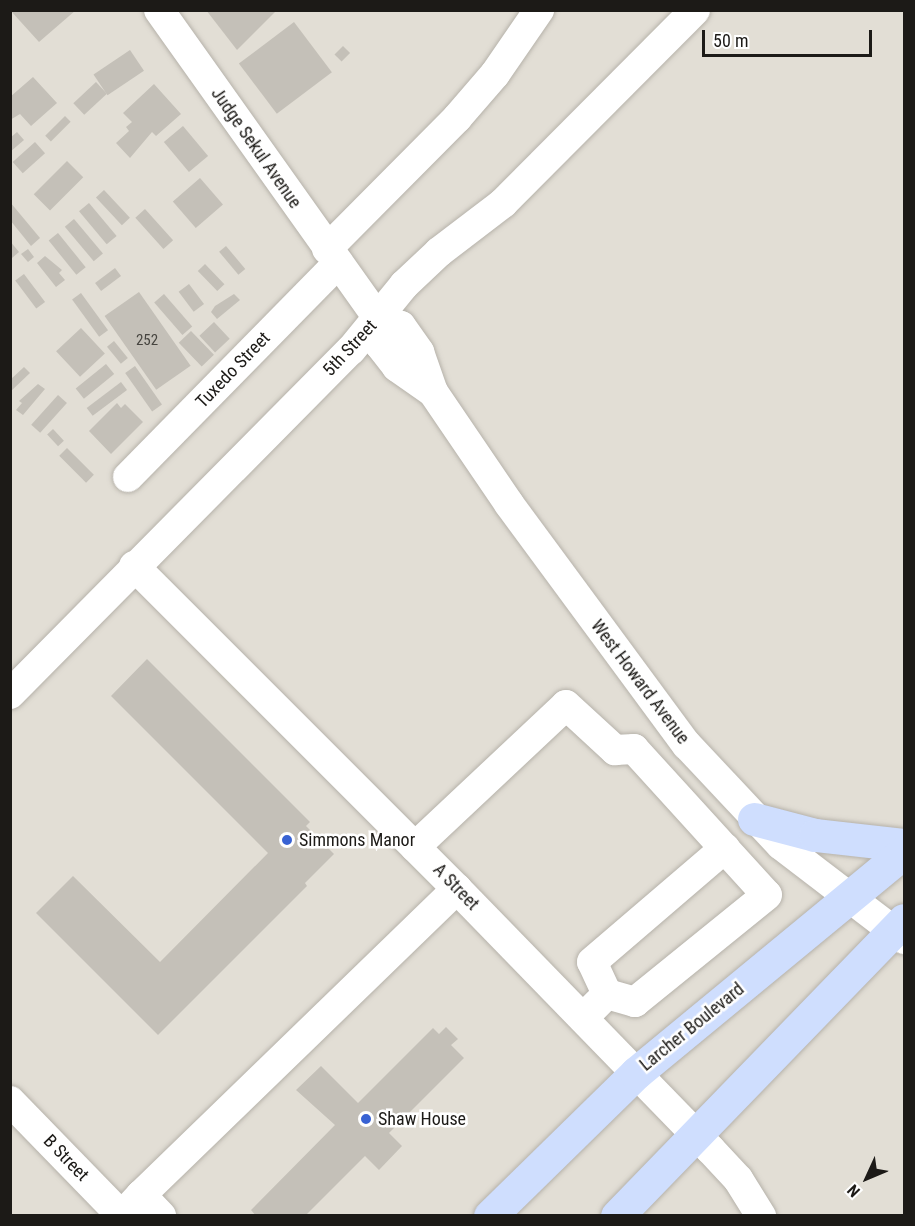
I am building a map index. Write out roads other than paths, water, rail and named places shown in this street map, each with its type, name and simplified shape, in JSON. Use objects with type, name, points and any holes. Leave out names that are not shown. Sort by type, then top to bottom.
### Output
[{"type":"main road","points":[[754,819],[815,835],[904,845]]},
{"type":"main road","name":"Larcher Boulevard","points":[[490,1215],[636,1073],[850,899],[904,852]]},
{"type":"main road","points":[[617,1215],[697,1136],[753,1072],[901,930]]},
{"type":"street","name":"Judge Sekul Avenue","points":[[159,10],[340,266]]},
{"type":"street","name":"Tuxedo Street","points":[[128,477],[340,266],[457,118],[495,75],[539,10]]},
{"type":"street","name":"5th Street","points":[[10,693],[378,318],[404,285],[439,252],[503,203],[695,10]]},
{"type":"street","name":"West Howard Avenue","points":[[340,266],[378,318],[401,326],[419,352],[433,392],[618,656],[687,745],[754,819],[850,899],[901,930]]},
{"type":"street","name":"A Street","points":[[134,566],[583,1018],[738,1179],[761,1215]]},
{"type":"street","points":[[415,847],[566,705],[615,750],[634,749],[725,848],[767,896],[635,1002],[607,994],[592,962],[725,848]]},
{"type":"street","points":[[136,1210],[457,889]]},
{"type":"street","points":[[583,1018],[607,994]]},
{"type":"street","name":"B Street","points":[[10,1101],[136,1210]]},
{"type":"place","name":"Simmons Manor","points":[[287,840]]},
{"type":"place","name":"Shaw House","points":[[366,1119]]}]
